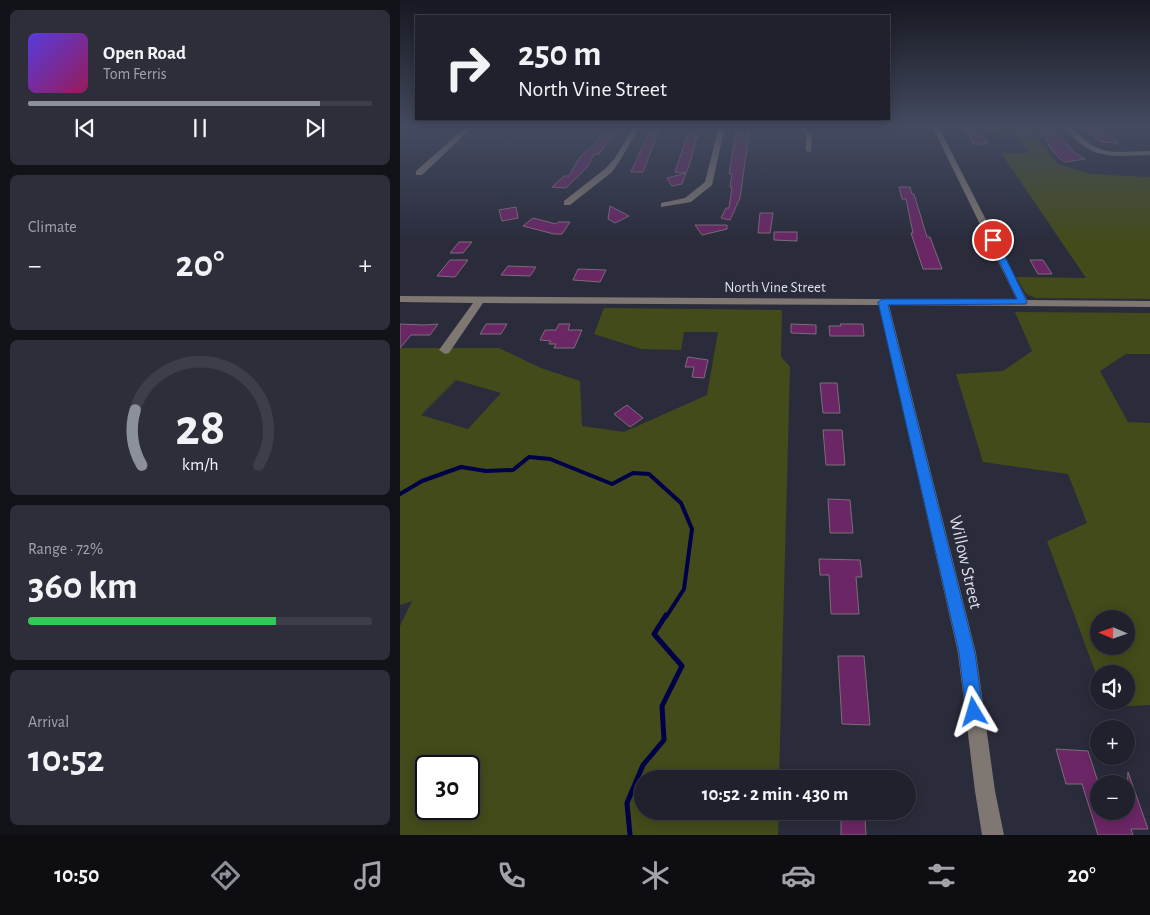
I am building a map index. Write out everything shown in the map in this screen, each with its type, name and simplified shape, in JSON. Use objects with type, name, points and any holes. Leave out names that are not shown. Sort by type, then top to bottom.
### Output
[{"type":"street","points":[[419,173],[428,165]]},
{"type":"street","points":[[567,203],[613,165]]},
{"type":"street","points":[[664,205],[688,200],[701,191],[709,182],[713,165]]},
{"type":"street","points":[[954,165],[1023,302]]},
{"type":"street","name":"North Vine Street","points":[[400,299],[1150,304]]},
{"type":"street","points":[[445,350],[480,300]]},
{"type":"street","name":"Willow Street","points":[[883,302],[967,653],[984,791],[993,835]]},
{"type":"green space","points":[[1009,165],[1061,165],[1092,174],[1150,177],[1150,299],[1036,298],[1026,294],[1016,277],[1086,278]]},
{"type":"green space","points":[[604,308],[782,310],[781,357],[790,367],[779,770],[634,770],[634,820],[779,820],[778,835],[400,835],[400,626],[412,601],[400,605],[400,348],[499,348],[541,368],[580,381],[582,426],[624,432],[707,395],[718,332],[684,332],[681,350],[641,349],[594,334]],"holes":[[[456,380],[501,393],[468,429],[421,415]]]},
{"type":"green space","points":[[1015,312],[1150,313],[1150,354],[1126,354],[1100,371],[1128,422],[1150,423],[1150,705],[1135,706],[1135,665],[1093,665],[1047,541],[1087,523],[1068,474],[983,462],[956,374],[1003,371],[1032,351]]},
{"type":"building","points":[[575,165],[589,165],[566,188],[552,187],[564,176],[569,176]]},
{"type":"building","points":[[634,165],[646,165],[643,172],[631,172]]},
{"type":"building","points":[[677,165],[689,165],[686,173],[675,172]]},
{"type":"building","points":[[731,165],[745,165],[740,198],[730,220],[721,218],[726,208],[729,208],[732,174],[729,174]]},
{"type":"building","points":[[686,173],[682,184],[672,186],[667,178]]},
{"type":"building","points":[[899,187],[910,187],[912,194],[914,194],[927,237],[930,237],[942,269],[923,269],[911,233],[913,233],[906,199],[902,199]]},
{"type":"building","points":[[610,206],[629,216],[615,223],[608,219]]},
{"type":"building","points":[[516,207],[518,218],[502,221],[499,210]]},
{"type":"building","points":[[760,213],[773,213],[770,233],[758,233]]},
{"type":"building","points":[[533,218],[556,224],[558,222],[570,222],[562,234],[554,234],[523,226]]},
{"type":"building","points":[[695,225],[727,225],[727,229],[702,235]]},
{"type":"building","points":[[774,232],[797,232],[797,241],[774,240]]},
{"type":"building","points":[[459,242],[472,242],[463,253],[450,253]]},
{"type":"building","points":[[450,260],[468,260],[455,277],[437,276]]},
{"type":"building","points":[[1030,260],[1043,260],[1052,274],[1038,274]]},
{"type":"building","points":[[508,266],[536,267],[530,276],[501,275]]},
{"type":"building","points":[[578,269],[606,270],[600,282],[573,280]]},
{"type":"building","points":[[400,324],[438,324],[430,335],[411,335],[400,348]]},
{"type":"building","points":[[486,324],[507,324],[501,334],[480,334]]},
{"type":"building","points":[[559,324],[570,324],[568,330],[582,330],[574,348],[554,348],[556,344],[549,344],[551,341],[540,340],[545,330],[556,330]]},
{"type":"building","points":[[791,324],[816,325],[816,334],[791,333]]},
{"type":"building","points":[[840,324],[863,324],[864,336],[830,336],[829,326],[841,326]]},
{"type":"building","points":[[688,357],[708,360],[704,378],[692,377],[694,367],[685,367]]},
{"type":"building","points":[[820,383],[837,383],[840,413],[823,413]]},
{"type":"building","points":[[627,405],[643,418],[630,427],[614,414]]},
{"type":"building","points":[[823,430],[842,430],[845,465],[826,465]]},
{"type":"building","points":[[828,499],[850,500],[853,533],[830,533]]},
{"type":"building","points":[[819,559],[860,560],[862,577],[856,577],[859,614],[831,614],[829,575],[820,575]]},
{"type":"building","points":[[838,656],[864,656],[870,725],[842,724]]},
{"type":"building","points":[[1056,749],[1088,751],[1090,765],[1093,765],[1096,775],[1090,775],[1090,810],[1082,784],[1066,784]]},
{"type":"building","points":[[1135,792],[1148,829],[1131,829],[1133,835],[1098,835],[1093,820],[1135,820]]},
{"type":"building","points":[[841,820],[865,820],[866,835],[841,835]]},
{"type":"waterway","points":[[400,494],[422,481],[461,467],[486,471],[513,470],[529,457],[550,459],[612,484],[633,473],[649,474],[681,503],[692,529],[684,589],[666,617]]},
{"type":"waterway","points":[[630,835],[627,803],[643,765],[664,740],[662,706],[682,666],[654,634],[666,615]]},
{"type":"route","points":[[974,712],[967,653],[883,302],[1023,302],[993,240]]}]
